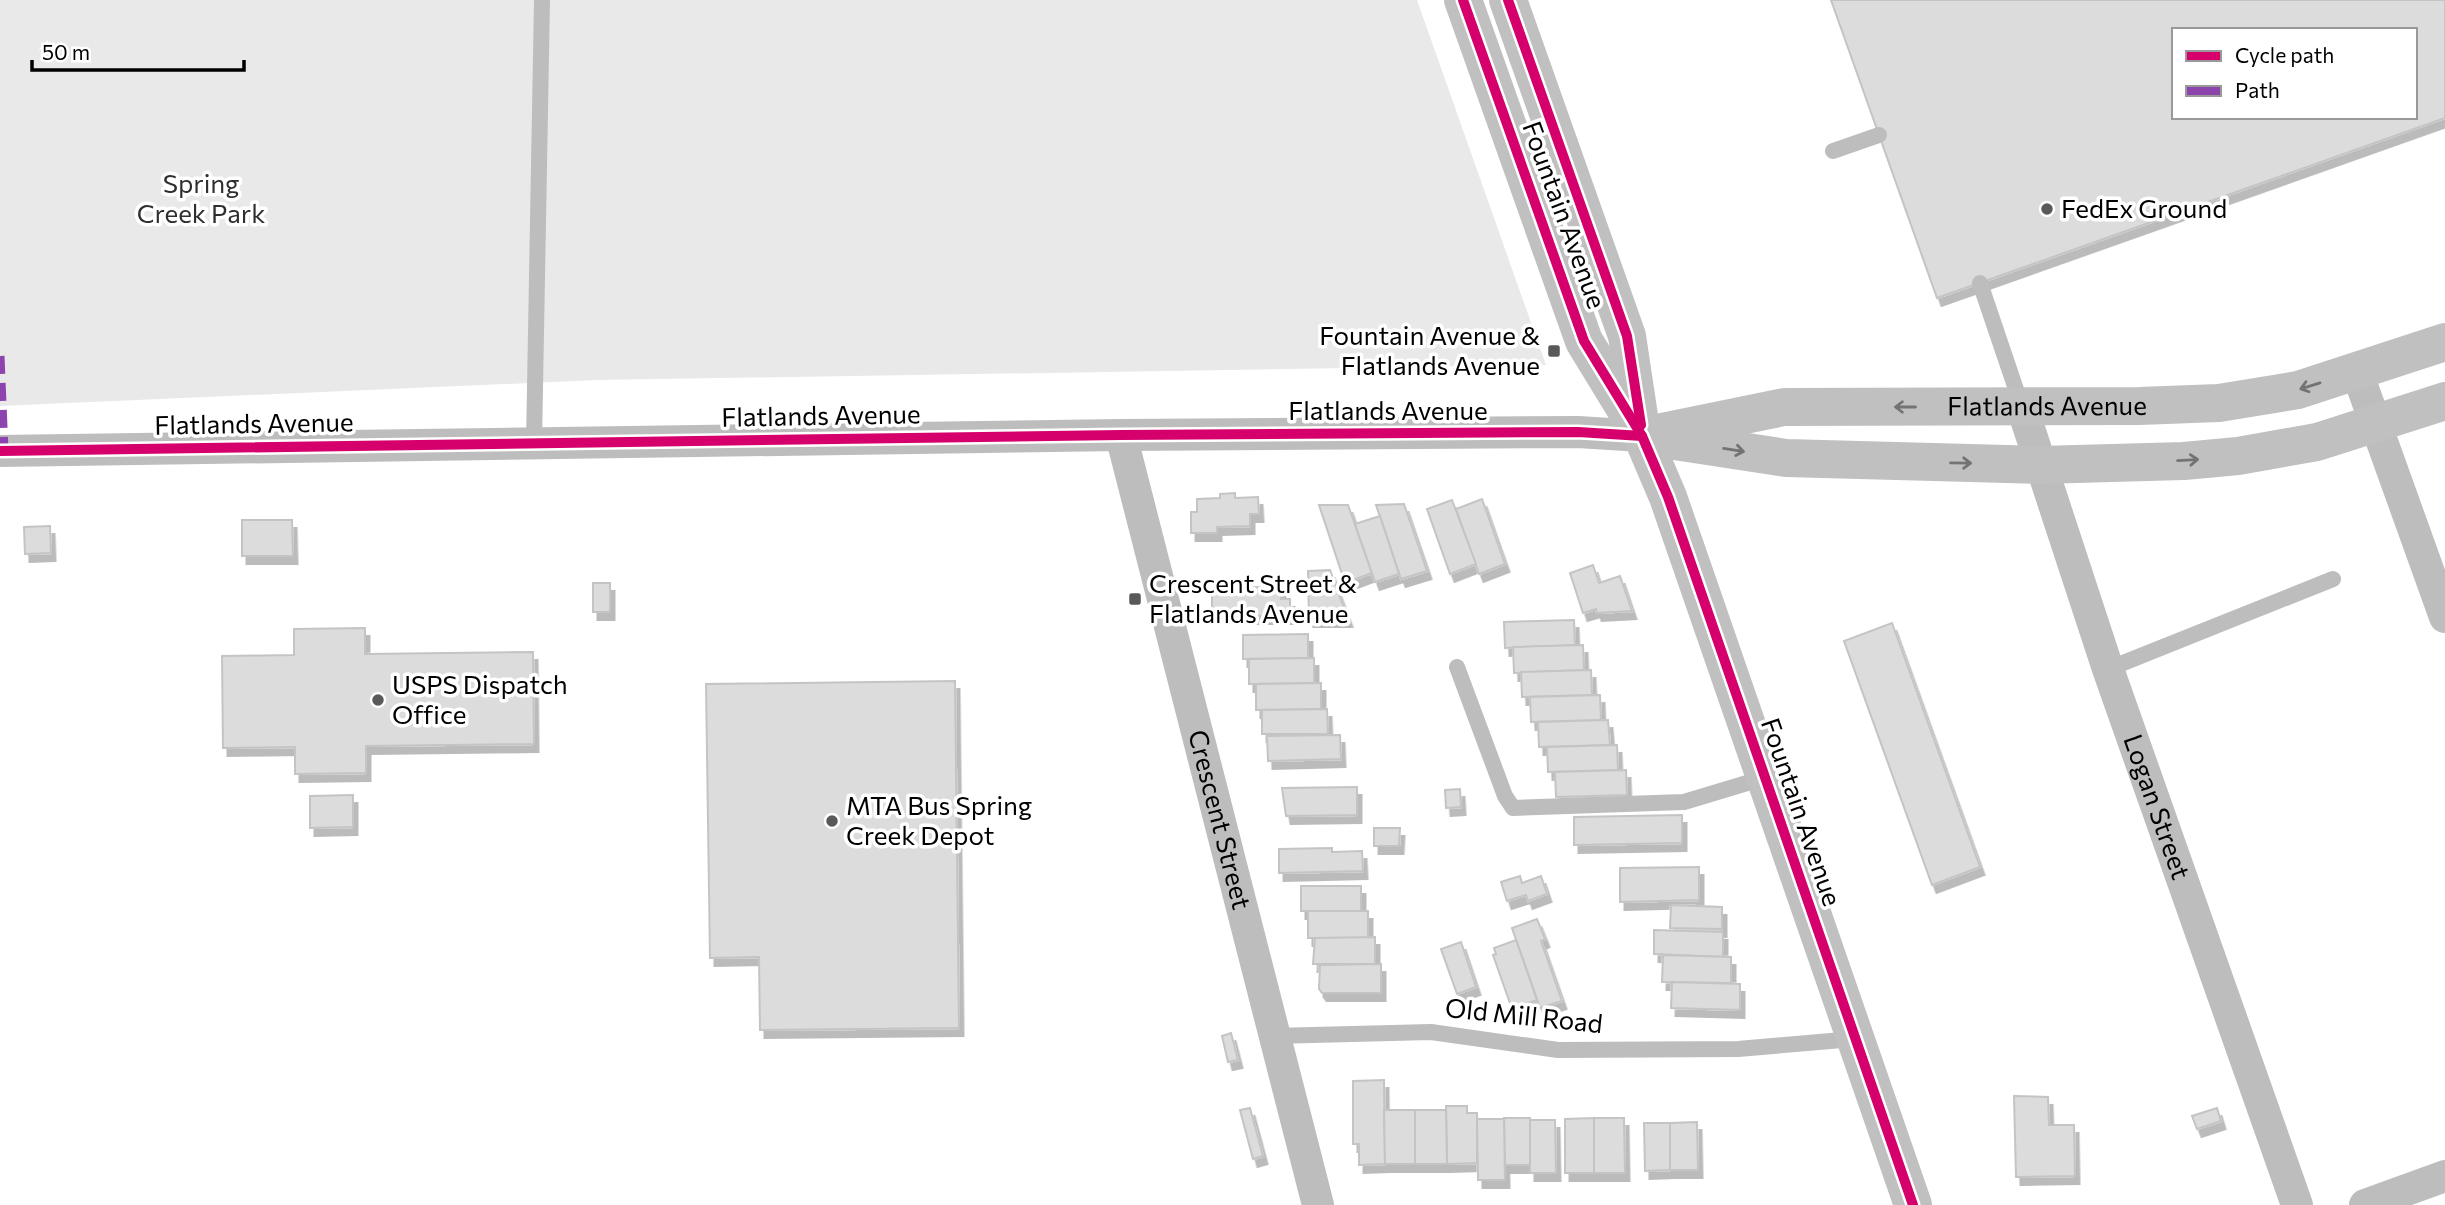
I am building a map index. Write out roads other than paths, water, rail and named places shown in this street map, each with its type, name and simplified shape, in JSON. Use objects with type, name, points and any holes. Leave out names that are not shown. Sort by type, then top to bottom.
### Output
[{"type":"main road","name":"Fountain Avenue","points":[[1463,0],[1584,341],[1642,436],[1668,497],[1913,1205]]},
{"type":"main road","name":"Fountain Avenue","points":[[1508,0],[1627,336],[1642,436]]},
{"type":"main road","name":"Flatlands Avenue","points":[[1642,436],[1784,407],[2022,407],[2219,403],[2298,390],[2445,342]]},
{"type":"main road","name":"Flatlands Avenue","points":[[1642,436],[1786,458],[2040,464],[2174,461],[2238,456],[2317,442],[2445,401]]},
{"type":"street","points":[[2357,372],[2445,617]]},
{"type":"street","name":"Logan Street","points":[[2022,407],[2108,669],[2297,1205]]},
{"type":"street","name":"Flatlands Avenue","points":[[0,451],[1121,435],[1578,432],[1642,436]]},
{"type":"street","name":"Crescent Street","points":[[1121,435],[1318,1205]]},
{"type":"street","points":[[2365,1205],[2445,1176]]},
{"type":"lane","points":[[534,443],[542,0]]},
{"type":"lane","points":[[1833,151],[1879,135]]},
{"type":"lane","points":[[1980,283],[2022,407]]},
{"type":"lane","points":[[2108,669],[2333,579]]},
{"type":"lane","points":[[1457,667],[1504,796],[1513,808],[1685,802],[1767,777]]},
{"type":"lane","name":"Old Mill Road","points":[[1273,1036],[1431,1032],[1558,1050],[1738,1049],[1854,1039]]},
{"type":"place","name":"FedEx Ground","points":[[2047,209]]},
{"type":"place","name":"Fountain Avenue & Flatlands Avenue","points":[[1554,351]]},
{"type":"place","name":"Crescent Street & Flatlands Avenue","points":[[1135,599]]},
{"type":"place","name":"USPS Dispatch Office","points":[[378,700]]},
{"type":"place","name":"MTA Bus Spring Creek Depot","points":[[832,821]]},
{"type":"park label","name":"Spring Creek Park","points":[[201,199]]}]
